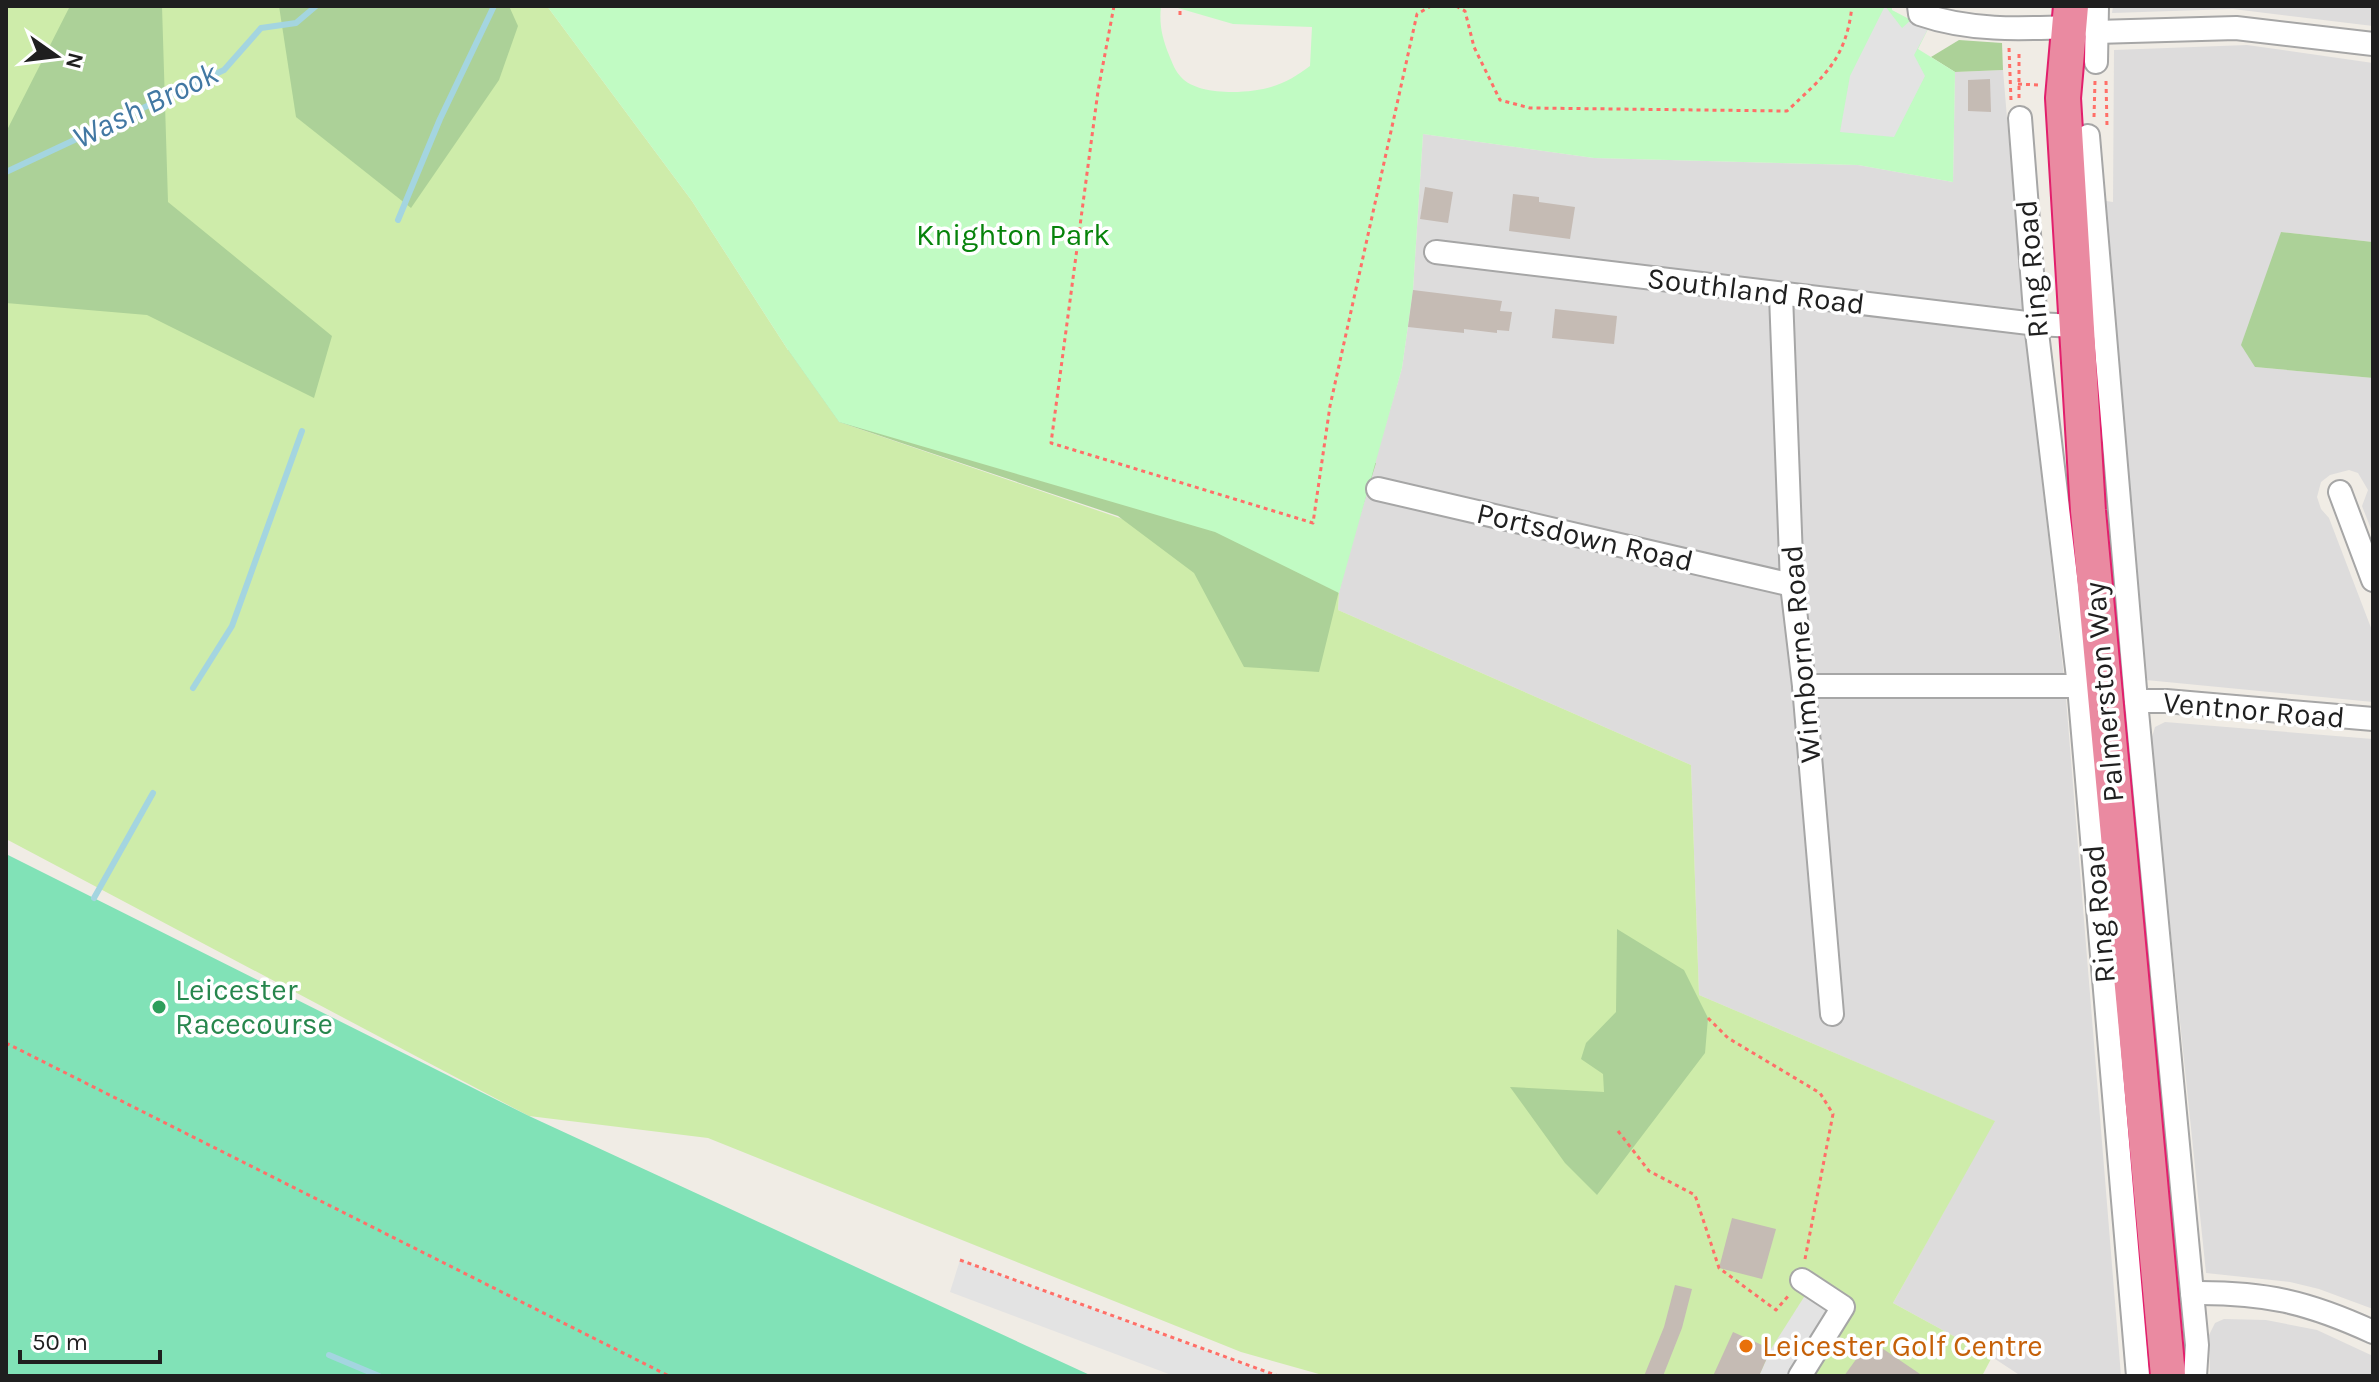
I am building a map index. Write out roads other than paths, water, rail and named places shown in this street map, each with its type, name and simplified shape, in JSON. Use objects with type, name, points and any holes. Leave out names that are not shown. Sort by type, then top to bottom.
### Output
[{"type":"highway","name":"Palmerston Way","points":[[2079,22],[2063,98],[2088,511],[2168,1376]]},
{"type":"street","points":[[1919,6],[1920,14],[1931,18],[2008,29],[2079,22],[2236,28],[2373,44]]},
{"type":"street","points":[[2079,22],[2097,6]]},
{"type":"street","points":[[2079,22],[2096,62]]},
{"type":"street","name":"Ring Road","points":[[2020,118],[2036,324],[2079,686],[2138,1376]]},
{"type":"street","name":"Ring Road","points":[[2098,131],[2136,701],[2197,1345],[2195,1376]]},
{"type":"street","name":"Southland Road","points":[[1436,252],[1781,295],[2076,326]]},
{"type":"street","name":"Wimborne Road","points":[[1781,295],[1792,585],[1804,686],[1832,1014]]},
{"type":"street","name":"Portsdown Road","points":[[1378,489],[1792,585]]},
{"type":"street","points":[[2340,492],[2373,580]]},
{"type":"street","points":[[1804,686],[2079,686]]},
{"type":"street","name":"Ventnor Road","points":[[2136,701],[2373,719]]},
{"type":"street","points":[[1800,1376],[1843,1307],[1802,1280]]},
{"type":"street","points":[[2192,1293],[2272,1297],[2327,1311],[2373,1332]]},
{"type":"waterway","name":"Wash Brook","points":[[6,172],[224,70],[261,28],[296,23],[316,6]]},
{"type":"waterway","points":[[398,220],[440,119],[494,6]]},
{"type":"waterway","points":[[193,688],[232,626],[302,431]]},
{"type":"waterway","points":[[94,898],[153,793]]},
{"type":"waterway","points":[[329,1355],[379,1376]]},
{"type":"place","name":"Leicester Racecourse","points":[[159,1007]]},
{"type":"place","name":"Leicester Golf Centre","points":[[1746,1346]]},
{"type":"park label","name":"Knighton Park","points":[[1013,235]]}]
